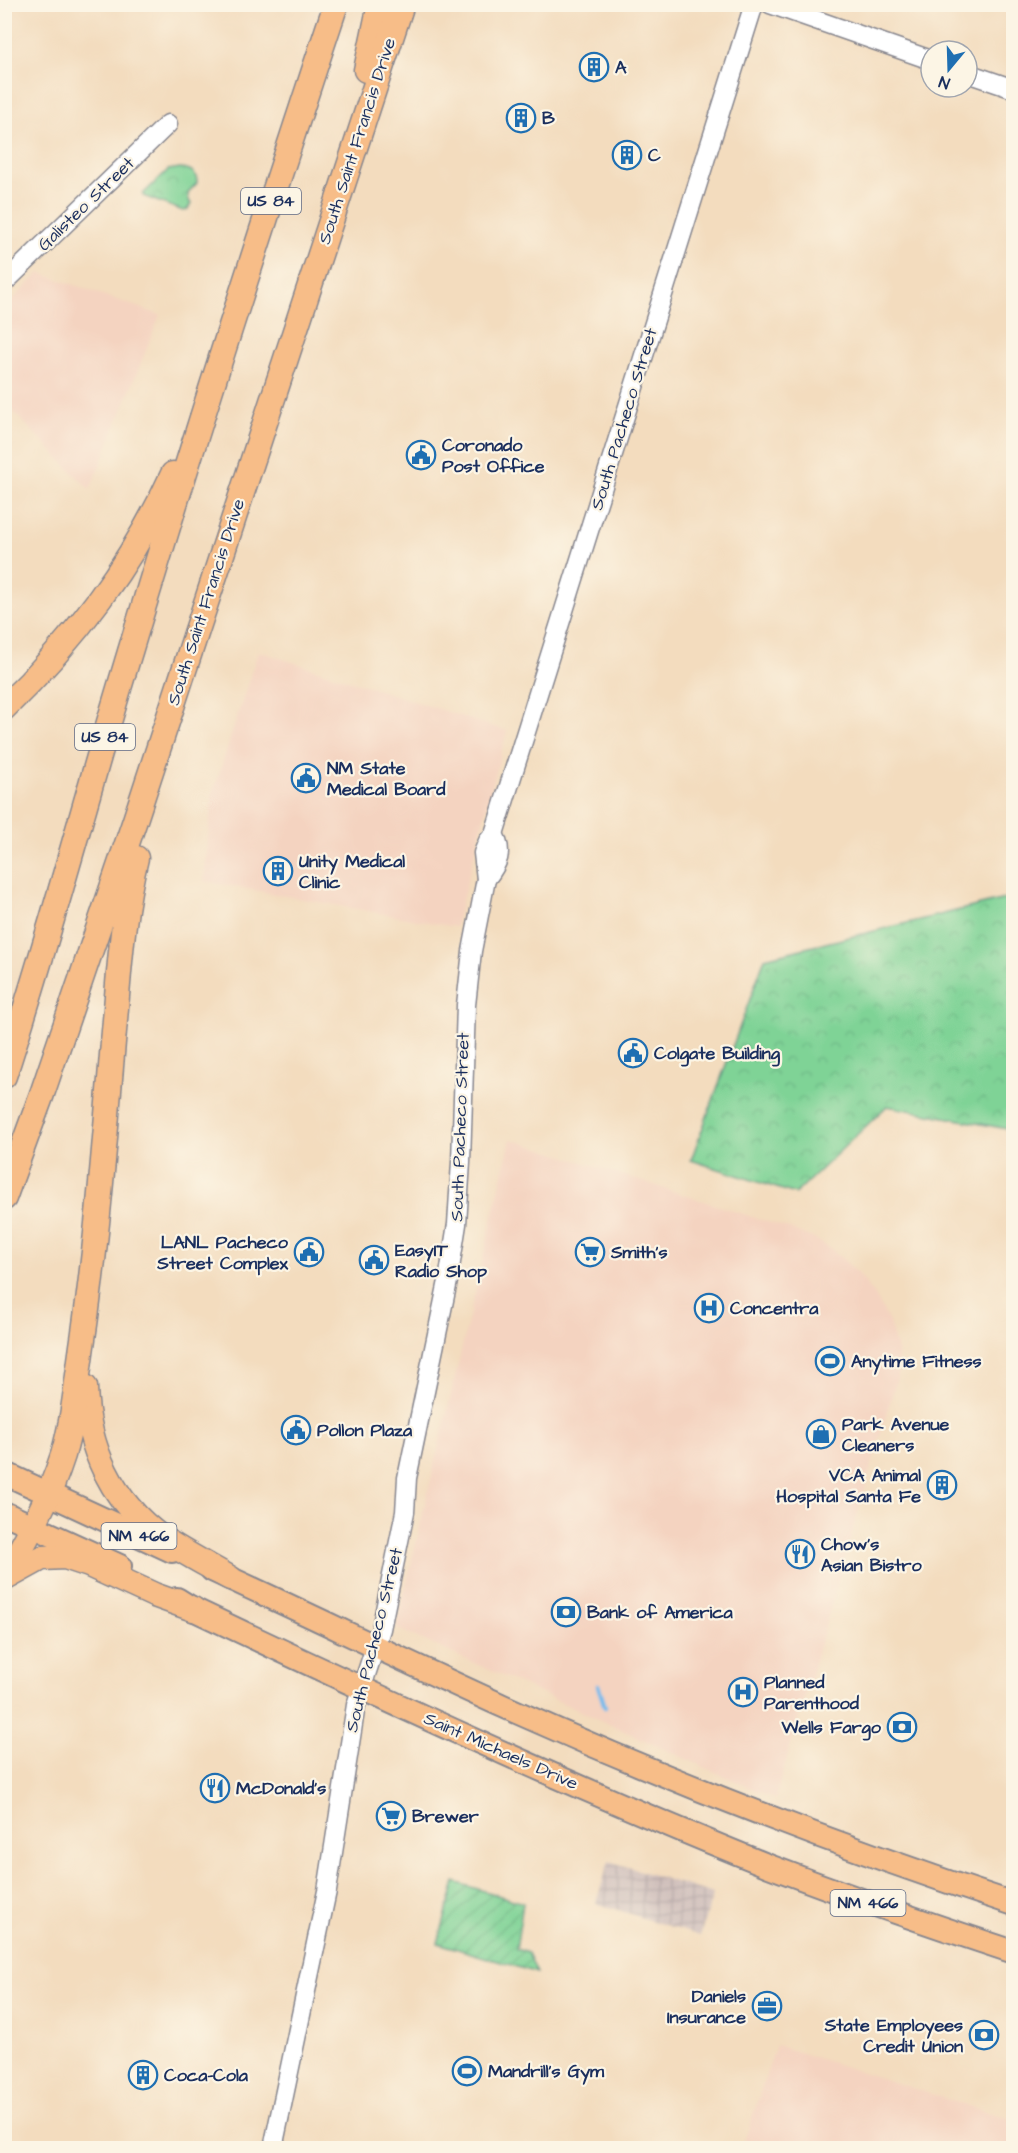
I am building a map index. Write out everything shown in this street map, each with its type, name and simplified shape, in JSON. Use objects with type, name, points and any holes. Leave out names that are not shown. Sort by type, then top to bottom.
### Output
[{"type":"highway","name":"US 84","points":[[4,1076],[38,972],[102,747],[208,398],[336,4]]},
{"type":"highway","points":[[339,196],[380,4]]},
{"type":"highway","name":"South Saint Francis Drive","points":[[4,1198],[42,1094],[167,722],[402,4]]},
{"type":"highway","points":[[379,74],[410,4]]},
{"type":"highway","points":[[4,708],[74,633],[122,565],[149,522],[171,480],[208,398]]},
{"type":"highway","points":[[167,722],[128,900],[87,1308],[85,1406],[89,1431],[100,1465],[122,1500],[137,1517],[164,1539],[230,1578]]},
{"type":"highway","points":[[4,1579],[33,1526],[63,1455],[87,1308]]},
{"type":"highway","points":[[4,1579],[42,1558],[65,1557],[193,1609]]},
{"type":"main road","name":"NM 466","points":[[4,1473],[349,1636],[376,1646],[503,1706],[694,1788],[838,1844],[1014,1904]]},
{"type":"main road","name":"Saint Michaels Drive","points":[[4,1513],[148,1579],[193,1609],[579,1786],[770,1866],[1014,1952]]},
{"type":"street","name":"South Pacheco Street","points":[[273,2148],[313,1967],[356,1705],[376,1646],[405,1512],[407,1478],[454,1242],[461,1162],[466,1005],[472,951],[486,879],[494,869],[499,857],[499,843],[494,834],[754,4]]},
{"type":"street","points":[[770,4],[919,56]]},
{"type":"street","points":[[979,77],[1014,89]]},
{"type":"street","name":"Galisteo Street","points":[[4,283],[168,124]]},
{"type":"shaded area","points":[[40,273],[160,315],[90,490],[5,403],[5,307]]},
{"type":"shaded area","points":[[258,651],[507,731],[455,927],[204,881],[212,796]]},
{"type":"shaded area","points":[[511,1139],[815,1239],[831,1249],[858,1273],[875,1295],[889,1322],[898,1354],[897,1378],[775,1799],[396,1628]]},
{"type":"shaded area","points":[[609,1861],[713,1894],[700,1936],[596,1903]]},
{"type":"shaded area","points":[[776,2045],[1013,2120],[1013,2148],[742,2148]]},
{"type":"green space","points":[[180,168],[192,171],[197,179],[197,183],[188,195],[191,204],[187,210],[183,211],[143,196],[168,170]]},
{"type":"green space","points":[[1013,897],[1013,1130],[887,1106],[795,1194],[691,1160],[765,958]]},
{"type":"green space","points":[[455,1882],[523,1903],[516,1949],[528,1953],[537,1973],[438,1943]]},
{"type":"waterway","points":[[598,1685],[605,1707]]},
{"type":"place","name":"A","points":[[594,67]]},
{"type":"place","name":"B","points":[[521,118]]},
{"type":"place","name":"C","points":[[627,155]]},
{"type":"place","name":"Coronado Post Office","points":[[421,455]]},
{"type":"place","name":"NM State Medical Board","points":[[306,778]]},
{"type":"place","name":"Unity Medical Clinic","points":[[278,871]]},
{"type":"place","name":"Colgate Building","points":[[633,1053]]},
{"type":"place","name":"LANL Pacheco Street Complex","points":[[309,1252]]},
{"type":"place","name":"Smith's","points":[[590,1252]]},
{"type":"place","name":"EasyIT Radio Shop","points":[[374,1260]]},
{"type":"place","name":"Concentra","points":[[709,1308]]},
{"type":"place","name":"Anytime Fitness","points":[[830,1361]]},
{"type":"place","name":"Pollon Plaza","points":[[296,1430]]},
{"type":"place","name":"Park Avenue Cleaners","points":[[821,1434]]},
{"type":"place","name":"VCA Animal Hospital Santa Fe","points":[[942,1485]]},
{"type":"place","name":"Chow's Asian Bistro","points":[[800,1554]]},
{"type":"place","name":"Bank of America","points":[[566,1612]]},
{"type":"place","name":"Planned Parenthood","points":[[743,1692]]},
{"type":"place","name":"Wells Fargo","points":[[902,1727]]},
{"type":"place","name":"McDonald's","points":[[215,1788]]},
{"type":"place","name":"Brewer","points":[[391,1816]]},
{"type":"place","name":"Daniels Insurance","points":[[767,2006]]},
{"type":"place","name":"State Employees Credit Union","points":[[984,2035]]},
{"type":"place","name":"Mandrill's Gym","points":[[467,2071]]},
{"type":"place","name":"Coca-Cola","points":[[143,2075]]}]
